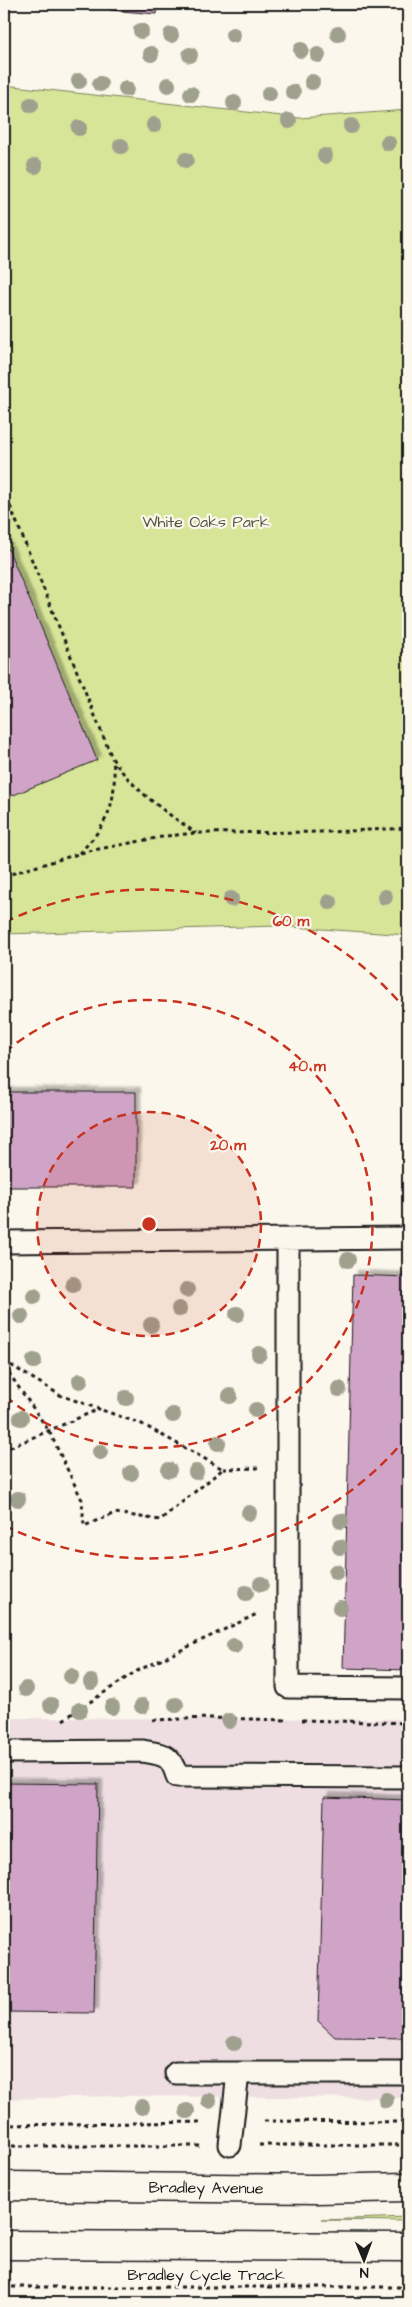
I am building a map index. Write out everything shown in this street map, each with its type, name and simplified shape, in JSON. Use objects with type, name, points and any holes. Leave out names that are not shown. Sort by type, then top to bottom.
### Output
[{"type":"main road","name":"Bradley Avenue","points":[[4,2186],[306,2189],[408,2187]]},
{"type":"main road","points":[[4,2245],[408,2247]]},
{"type":"lane","points":[[4,1242],[408,1238]]},
{"type":"lane","points":[[288,1240],[288,1687],[408,1688]]},
{"type":"lane","points":[[4,1752],[150,1752],[164,1755],[173,1762],[177,1776],[408,1777]]},
{"type":"lane","points":[[176,2072],[408,2073]]},
{"type":"lane","points":[[230,2146],[238,2073]]},
{"type":"path","points":[[4,491],[112,758],[124,776],[139,791],[196,833]]},
{"type":"path","points":[[78,853],[102,828],[110,811],[116,780],[112,758]]},
{"type":"path","points":[[4,876],[36,868],[78,853],[167,836],[196,833],[330,832],[408,828]]},
{"type":"path","points":[[4,1361],[60,1395],[142,1424],[223,1469],[160,1520],[115,1514],[84,1526],[82,1500],[49,1431],[4,1366]]},
{"type":"path","points":[[4,1450],[99,1410]]},
{"type":"path","points":[[69,1722],[59,1722],[135,1672],[288,1598]]},
{"type":"path","points":[[145,1720],[211,1718],[290,1720]]},
{"type":"path","points":[[300,1720],[408,1722]]},
{"type":"path","points":[[4,2125],[232,2121],[408,2122]]},
{"type":"path","name":"Bradley Cycle Track","points":[[4,2287],[408,2287]]},
{"type":"shaded area","points":[[4,1718],[408,1719],[408,2098],[116,2096],[4,2099]]},
{"type":"green space","name":"White Oaks Park","points":[[4,85],[300,118],[408,110],[408,935],[278,926],[4,934]]},
{"type":"green space","points":[[408,2217],[408,2221],[321,2220]]},
{"type":"building","points":[[110,4],[157,4],[156,14],[110,10]]},
{"type":"building","points":[[330,4],[387,4],[387,10],[330,10]]},
{"type":"building","points":[[4,539],[97,760],[4,799]]},
{"type":"building","points":[[4,1092],[136,1092],[136,1187],[4,1187]]},
{"type":"building","points":[[353,1275],[408,1277],[408,1670],[343,1668]]},
{"type":"building","points":[[4,1783],[98,1784],[94,2013],[4,2012]]},
{"type":"building","points":[[324,1797],[408,1800],[408,2038],[335,2037],[318,2021]]}]
